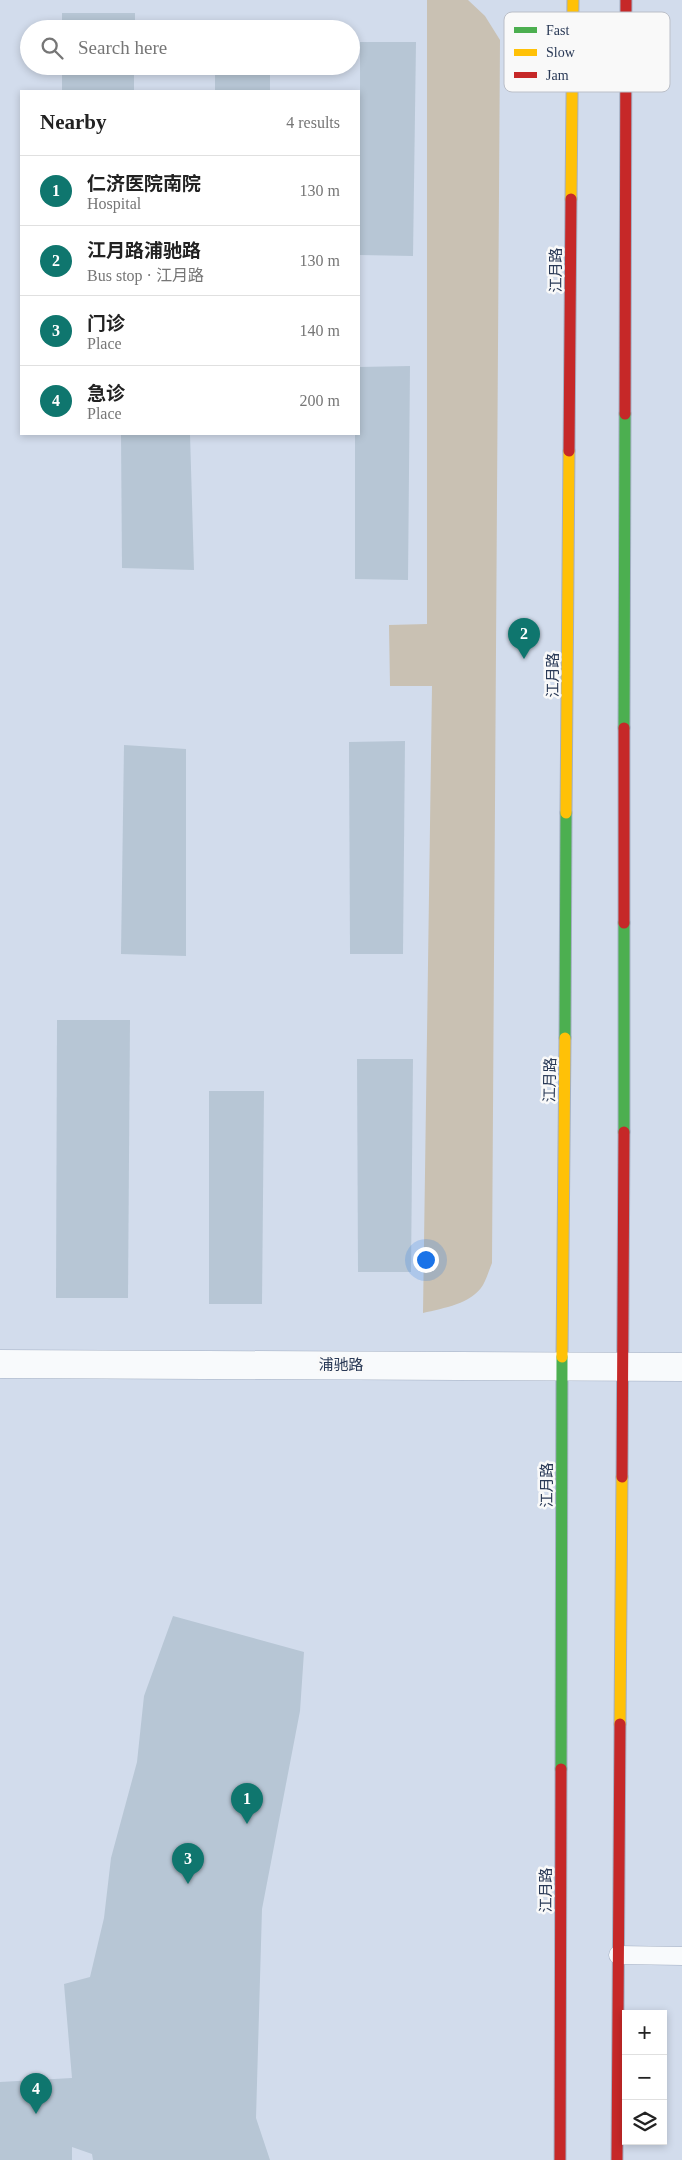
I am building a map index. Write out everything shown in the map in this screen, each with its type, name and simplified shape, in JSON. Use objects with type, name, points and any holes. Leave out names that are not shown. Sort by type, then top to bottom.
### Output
[{"type":"street","name":"江月路","points":[[560,2160],[562,1367],[572,92]]},
{"type":"street","points":[[616,2160],[623,1367],[626,92]]},
{"type":"street","name":"浦驰路","points":[[0,1364],[682,1367]]},
{"type":"lane","points":[[618,1955],[682,1956]]},
{"type":"shaded area","points":[[427,0],[468,0],[485,16],[500,40],[492,1263],[483,1285],[472,1297],[456,1304],[423,1313],[432,686],[390,686],[389,625],[427,624]]},
{"type":"building","points":[[62,13],[135,13],[135,20],[62,20]]},
{"type":"building","points":[[360,42],[416,42],[413,256],[360,255]]},
{"type":"building","points":[[62,75],[134,75],[134,90],[62,90]]},
{"type":"building","points":[[215,75],[270,75],[270,90],[215,90]]},
{"type":"building","points":[[410,366],[408,580],[355,579],[355,435],[360,435],[360,367]]},
{"type":"building","points":[[121,435],[190,435],[194,570],[122,568]]},
{"type":"building","points":[[405,741],[403,954],[350,954],[349,742]]},
{"type":"building","points":[[124,745],[186,749],[186,956],[121,954]]},
{"type":"building","points":[[57,1020],[130,1020],[128,1298],[56,1298]]},
{"type":"building","points":[[357,1059],[413,1059],[411,1272],[358,1272]]},
{"type":"building","points":[[209,1091],[264,1091],[262,1304],[209,1304]]},
{"type":"building","points":[[173,1616],[304,1652],[300,1711],[262,1909],[256,2118],[270,2160],[93,2160],[92,2154],[72,2147],[72,2160],[0,2160],[0,2082],[72,2078],[64,1984],[90,1977],[104,1918],[111,1858],[137,1762],[144,1696]]},
{"type":"traffic: fast","points":[[624,728],[625,414]]},
{"type":"traffic: fast","points":[[565,1038],[566,813]]},
{"type":"traffic: fast","points":[[624,923],[624,1132]]},
{"type":"traffic: fast","points":[[561,1769],[562,1357]]},
{"type":"traffic: slow","points":[[573,0],[573,12]]},
{"type":"traffic: slow","points":[[571,199],[572,92]]},
{"type":"traffic: slow","points":[[566,813],[569,451]]},
{"type":"traffic: slow","points":[[562,1357],[565,1038]]},
{"type":"traffic: slow","points":[[620,1724],[622,1477]]},
{"type":"traffic: jam","points":[[626,0],[626,12]]},
{"type":"traffic: jam","points":[[625,414],[626,92]]},
{"type":"traffic: jam","points":[[569,451],[571,199]]},
{"type":"traffic: jam","points":[[624,728],[624,923]]},
{"type":"traffic: jam","points":[[622,1477],[624,1132]]},
{"type":"traffic: jam","points":[[617,2160],[620,1724]]},
{"type":"traffic: jam","points":[[560,2160],[561,1769]]},
{"type":"place","name":"江月路浦驰路","points":[[524,659]]},
{"type":"place","name":"仁济医院南院","points":[[247,1824]]},
{"type":"place","name":"门诊","points":[[188,1884]]},
{"type":"place","name":"急诊","points":[[36,2114]]}]
